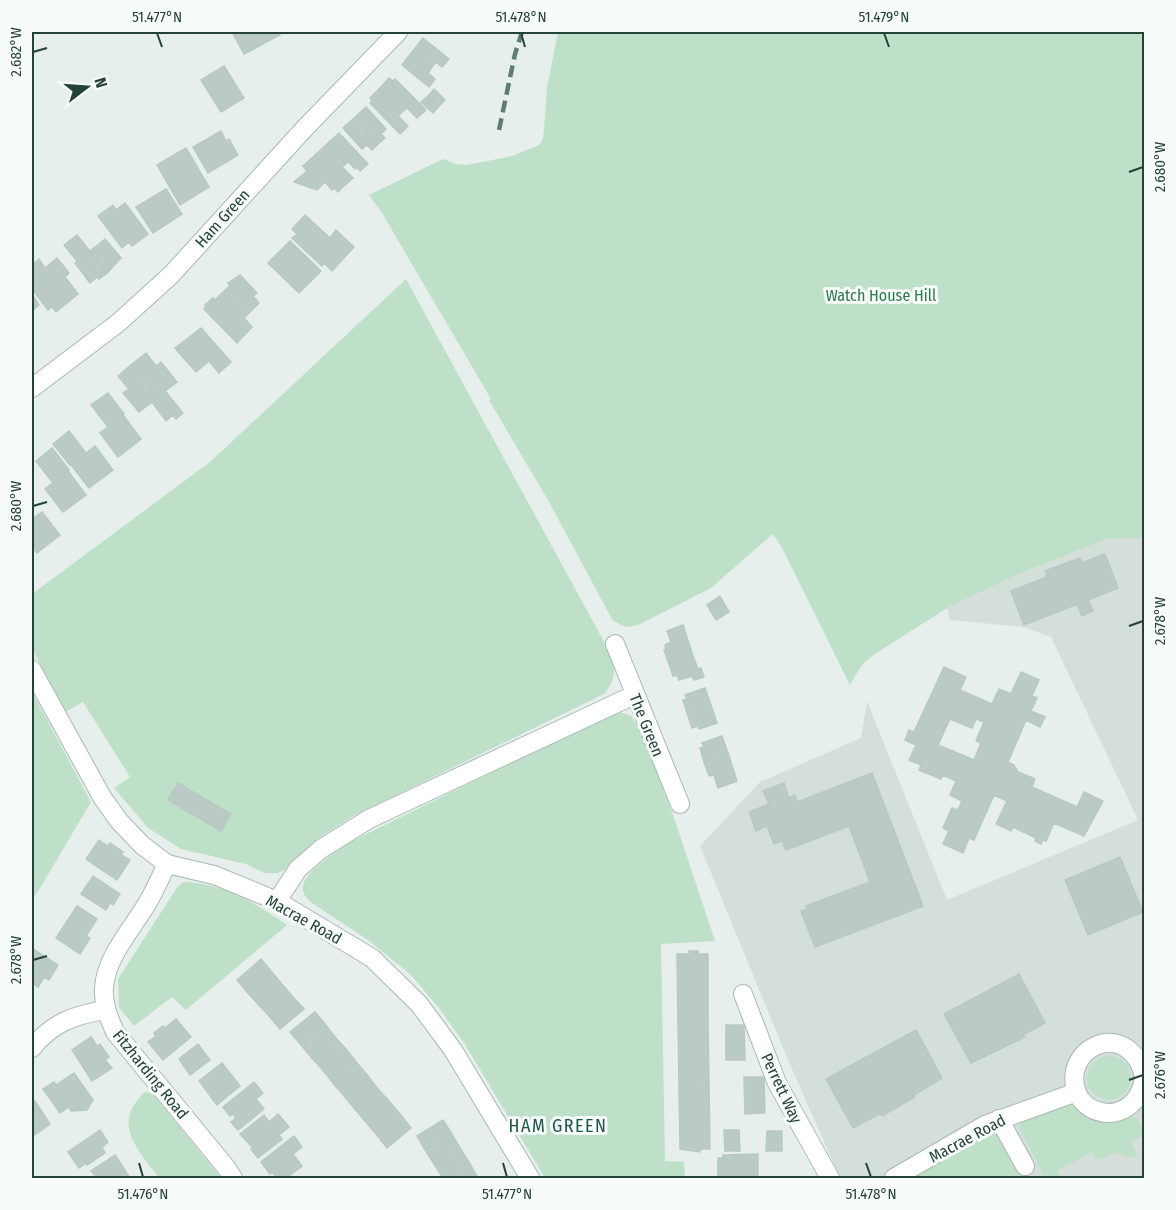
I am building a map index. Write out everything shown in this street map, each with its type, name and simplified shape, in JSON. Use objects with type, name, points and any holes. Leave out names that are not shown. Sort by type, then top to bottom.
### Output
[{"type":"street","name":"Ham Green","points":[[32,388],[118,323],[171,275],[305,128],[398,32]]},
{"type":"street","name":"The Green","points":[[615,644],[680,804]]},
{"type":"street","name":"Macrae Road","points":[[32,670],[102,797],[119,821],[142,845],[167,864],[214,875],[277,901],[372,958],[419,1004],[453,1050],[530,1179]]},
{"type":"street","points":[[277,901],[298,869],[321,849],[369,819],[634,695]]},
{"type":"street","name":"Fitzharding Road","points":[[167,864],[150,899],[115,954],[106,974],[105,1010],[115,1032],[225,1166],[233,1179]]},
{"type":"street","name":"Perrett Way","points":[[743,994],[777,1083],[830,1179]]},
{"type":"street","points":[[32,1048],[43,1034],[79,1014],[105,1010]]},
{"type":"street","points":[[1114,1043],[1126,1047],[1139,1060],[1144,1078],[1142,1091],[1136,1102],[1115,1113],[1104,1113],[1083,1102],[1074,1080],[1081,1057],[1090,1049],[1101,1044],[1114,1043]]},
{"type":"street","name":"Macrae Road","points":[[894,1179],[985,1125],[1077,1092]]},
{"type":"street","points":[[999,1119],[1025,1166]]},
{"type":"shaded area","points":[[1110,538],[1144,538],[1144,1178],[840,1178],[788,1060],[700,846],[760,782],[861,738],[867,701],[947,900],[1138,820],[1051,637],[1024,627],[950,620],[947,608],[1021,573]]},
{"type":"green space","name":"Watch House Hill","points":[[558,32],[1144,32],[1144,538],[1110,538],[1021,573],[947,608],[872,656],[862,665],[850,685],[773,534],[711,588],[638,625],[626,627],[613,621],[549,502],[489,400],[491,399],[382,213],[369,195],[443,159],[467,165],[512,156],[539,145],[543,139],[547,88]]},
{"type":"green space","points":[[406,279],[608,649],[614,667],[611,683],[604,694],[353,816],[320,837],[286,869],[278,873],[264,873],[246,864],[181,849],[148,828],[114,788],[130,777],[83,702],[66,712],[32,649],[32,594],[210,462]]},
{"type":"green space","points":[[32,692],[91,802],[32,898]]},
{"type":"green space","points":[[617,711],[631,716],[643,736],[676,823],[715,941],[661,944],[665,1161],[684,1162],[685,1178],[545,1178],[464,1043],[439,1008],[410,974],[368,940],[312,903],[304,894],[303,887],[309,874],[316,867],[354,840]]},
{"type":"green space","points":[[184,882],[212,886],[238,896],[287,925],[186,1010],[172,997],[134,1026],[119,1007],[118,979],[178,886]]},
{"type":"green space","points":[[1109,1056],[1125,1062],[1131,1078],[1125,1094],[1109,1100],[1093,1094],[1087,1078],[1093,1062]]},
{"type":"green space","points":[[145,1092],[152,1093],[221,1178],[159,1178],[136,1146],[129,1125],[130,1114],[135,1103]]},
{"type":"green space","points":[[1074,1102],[1116,1118],[1131,1116],[1136,1118],[1144,1130],[1144,1135],[1131,1142],[1137,1155],[1132,1158],[1115,1152],[1098,1160],[1092,1152],[1057,1171],[1061,1178],[1045,1178],[1019,1127],[1025,1119]]},
{"type":"green space","points":[[989,1134],[1002,1135],[1028,1178],[913,1178]]},
{"type":"building","points":[[232,32],[247,32],[256,48],[244,54]]},
{"type":"building","points":[[247,32],[263,32],[268,41],[256,48]]},
{"type":"building","points":[[263,32],[278,32],[280,35],[268,41]]},
{"type":"building","points":[[423,38],[449,59],[442,67],[436,62],[432,67],[412,52]]},
{"type":"building","points":[[412,52],[432,67],[428,73],[435,79],[429,87],[402,65]]},
{"type":"building","points":[[224,66],[244,98],[221,112],[201,80]]},
{"type":"building","points":[[389,78],[393,81],[395,79],[426,110],[417,118],[407,108],[402,112],[379,89]]},
{"type":"building","points":[[379,89],[402,112],[398,116],[408,126],[400,134],[370,103],[372,100],[370,98]]},
{"type":"building","points":[[434,89],[445,100],[439,106],[428,96]]},
{"type":"building","points":[[428,96],[439,106],[433,113],[421,102]]},
{"type":"building","points":[[366,107],[386,129],[381,134],[385,138],[378,144],[354,118]]},
{"type":"building","points":[[354,118],[378,144],[372,150],[367,145],[362,149],[343,128]]},
{"type":"building","points":[[221,131],[226,141],[229,139],[238,155],[208,173],[193,147]]},
{"type":"building","points":[[339,133],[368,164],[360,171],[348,161],[346,164],[327,144]]},
{"type":"building","points":[[327,144],[346,164],[342,167],[353,178],[344,186],[315,155]]},
{"type":"building","points":[[186,148],[209,187],[180,205],[157,165]]},
{"type":"building","points":[[315,155],[344,186],[338,192],[334,188],[332,190],[325,182],[317,190],[294,182],[307,171],[303,166]]},
{"type":"building","points":[[166,189],[182,214],[153,233],[136,207]]},
{"type":"building","points":[[125,203],[148,234],[132,246],[129,242],[122,248],[98,216],[113,205],[116,210]]},
{"type":"building","points":[[305,215],[330,238],[336,230],[354,247],[332,271],[324,263],[322,266],[292,238],[297,234],[292,229]]},
{"type":"building","points":[[77,235],[107,273],[90,283],[64,245]]},
{"type":"building","points":[[105,239],[121,258],[107,273],[90,251]]},
{"type":"building","points":[[290,241],[321,271],[299,293],[268,263]]},
{"type":"building","points":[[57,258],[69,273],[65,277],[78,294],[56,312],[52,307],[48,310],[32,289],[32,265],[39,259],[45,268]]},
{"type":"building","points":[[240,275],[257,293],[253,296],[259,303],[246,316],[223,292],[230,286],[228,283]]},
{"type":"building","points":[[223,292],[246,316],[244,318],[252,327],[237,343],[204,309],[205,305],[213,298],[215,300]]},
{"type":"building","points":[[32,294],[39,305],[32,311]]},
{"type":"building","points":[[201,328],[231,362],[219,373],[209,361],[196,372],[175,348]]},
{"type":"building","points":[[146,353],[156,366],[161,362],[177,382],[165,391],[183,413],[176,419],[132,364]]},
{"type":"building","points":[[132,364],[173,415],[166,421],[152,402],[139,412],[123,393],[129,389],[118,376]]},
{"type":"building","points":[[108,393],[124,414],[108,427],[91,405]]},
{"type":"building","points":[[123,415],[141,439],[118,457],[100,433]]},
{"type":"building","points":[[69,431],[86,453],[70,465],[53,444]]},
{"type":"building","points":[[95,446],[113,470],[89,488],[71,465]]},
{"type":"building","points":[[52,448],[69,470],[53,483],[36,461]]},
{"type":"building","points":[[68,471],[86,495],[63,512],[45,489]]},
{"type":"building","points":[[42,512],[60,535],[37,553],[32,546],[32,516],[33,518]]},
{"type":"building","points":[[1105,554],[1118,588],[1088,600],[1093,611],[1082,616],[1077,604],[1024,625],[1011,591],[1047,577],[1045,571],[1080,558],[1082,563]]},
{"type":"building","points":[[720,596],[729,612],[716,620],[707,605]]},
{"type":"building","points":[[683,625],[693,656],[669,664],[664,650],[665,645],[671,642],[667,631]]},
{"type":"building","points":[[693,656],[704,677],[694,680],[692,676],[679,680],[677,675],[673,676],[669,664]]},
{"type":"building","points":[[944,667],[966,677],[960,690],[992,704],[999,689],[1011,694],[1021,672],[1039,680],[1032,696],[1037,698],[1031,711],[1045,717],[1040,727],[1026,720],[1008,762],[1014,765],[1018,772],[1035,779],[1032,787],[1077,807],[1084,792],[1103,801],[1084,836],[1054,823],[1046,841],[1043,840],[1041,844],[1035,841],[1036,838],[1013,827],[1011,831],[996,824],[1007,801],[994,795],[974,840],[969,838],[963,853],[943,844],[949,831],[943,828],[952,808],[958,810],[962,801],[950,795],[956,781],[943,775],[941,779],[919,770],[921,765],[909,760],[916,745],[905,740],[909,730],[914,732]],"holes":[[[950,719],[972,728],[976,719],[984,722],[976,741],[981,743],[974,760],[938,745]]]},
{"type":"building","points":[[705,688],[711,705],[687,713],[683,700],[687,699],[685,695]]},
{"type":"building","points":[[711,705],[717,723],[699,729],[698,726],[692,728],[687,713]]},
{"type":"building","points":[[722,736],[728,753],[704,762],[700,748],[704,747],[702,743]]},
{"type":"building","points":[[728,753],[737,781],[718,788],[714,775],[709,776],[704,762]]},
{"type":"building","points":[[872,773],[923,906],[815,947],[801,911],[807,909],[806,906],[870,882],[849,826],[786,850],[782,841],[774,844],[767,826],[756,831],[749,812],[769,804],[763,791],[784,783],[789,798],[795,795],[797,802]]},
{"type":"building","points":[[178,783],[231,814],[221,831],[168,800]]},
{"type":"building","points":[[99,840],[108,846],[110,843],[123,852],[121,855],[130,860],[117,880],[86,859]]},
{"type":"building","points":[[1120,857],[1143,912],[1088,935],[1065,880]]},
{"type":"building","points":[[93,876],[120,894],[113,905],[110,903],[106,910],[81,894]]},
{"type":"building","points":[[77,906],[97,919],[86,936],[90,938],[80,954],[56,938]]},
{"type":"building","points":[[33,949],[58,965],[49,980],[44,977],[38,987],[32,982]]},
{"type":"building","points":[[689,951],[708,954],[708,1022],[678,1022],[677,954],[690,954]]},
{"type":"building","points":[[261,959],[271,971],[247,992],[237,980]]},
{"type":"building","points":[[271,971],[281,983],[258,1004],[247,992]]},
{"type":"building","points":[[1019,974],[1045,1023],[1023,1035],[1025,1037],[971,1063],[944,1014]]},
{"type":"building","points":[[281,983],[292,996],[269,1016],[258,1004]]},
{"type":"building","points":[[292,996],[304,1009],[280,1029],[269,1016]]},
{"type":"building","points":[[315,1012],[325,1024],[301,1045],[290,1032]]},
{"type":"building","points":[[176,1019],[191,1037],[163,1060],[148,1042],[156,1036],[154,1033]]},
{"type":"building","points":[[678,1022],[708,1022],[709,1086],[679,1087]]},
{"type":"building","points":[[325,1024],[335,1037],[311,1057],[301,1045]]},
{"type":"building","points":[[726,1025],[744,1025],[745,1060],[726,1060]]},
{"type":"building","points":[[916,1030],[942,1078],[882,1116],[881,1113],[853,1128],[826,1079]]},
{"type":"building","points":[[91,1037],[97,1046],[100,1044],[109,1057],[105,1060],[112,1068],[92,1081],[72,1050]]},
{"type":"building","points":[[335,1037],[346,1049],[322,1069],[311,1057]]},
{"type":"building","points":[[198,1044],[210,1060],[190,1075],[179,1059]]},
{"type":"building","points":[[346,1049],[357,1063],[333,1083],[322,1069]]},
{"type":"building","points":[[222,1063],[240,1086],[217,1105],[199,1081]]},
{"type":"building","points":[[357,1063],[368,1076],[344,1096],[333,1083]]},
{"type":"building","points":[[74,1073],[93,1100],[87,1110],[71,1111],[69,1107],[60,1113],[43,1089],[54,1082],[56,1085]]},
{"type":"building","points":[[368,1076],[378,1089],[354,1108],[344,1096]]},
{"type":"building","points":[[744,1077],[764,1077],[765,1113],[745,1114]]},
{"type":"building","points":[[254,1082],[263,1093],[256,1099],[264,1109],[238,1130],[231,1122],[236,1118],[233,1114],[230,1116],[223,1107]]},
{"type":"building","points":[[709,1086],[710,1149],[700,1149],[700,1152],[680,1149],[679,1087]]},
{"type":"building","points":[[378,1089],[389,1101],[365,1121],[354,1108]]},
{"type":"building","points":[[35,1101],[50,1124],[33,1136],[32,1103]]},
{"type":"building","points":[[389,1101],[400,1114],[376,1134],[365,1121]]},
{"type":"building","points":[[278,1114],[289,1127],[279,1135],[282,1139],[258,1158],[251,1149],[253,1148],[240,1134],[264,1115],[269,1122]]},
{"type":"building","points":[[400,1114],[411,1128],[387,1148],[376,1134]]},
{"type":"building","points":[[443,1120],[452,1134],[425,1150],[417,1136]]},
{"type":"building","points":[[100,1130],[108,1142],[102,1147],[105,1153],[79,1168],[68,1152]]},
{"type":"building","points":[[724,1130],[739,1130],[740,1151],[725,1151]]},
{"type":"building","points":[[767,1131],[782,1131],[782,1151],[766,1151]]},
{"type":"building","points":[[452,1134],[460,1148],[434,1164],[425,1150]]},
{"type":"building","points":[[294,1136],[302,1147],[293,1154],[302,1166],[286,1178],[277,1178],[272,1172],[270,1174],[261,1162]]},
{"type":"building","points":[[460,1148],[469,1162],[443,1178],[434,1164]]},
{"type":"building","points":[[758,1154],[758,1178],[718,1178],[718,1158],[723,1158],[723,1155]]},
{"type":"building","points":[[115,1155],[130,1178],[97,1178],[91,1171]]},
{"type":"building","points":[[469,1162],[478,1178],[443,1178]]},
{"type":"railway","points":[[499,130],[522,32]]},
{"type":"district","name":"HAM GREEN","points":[[558,1126]]}]
